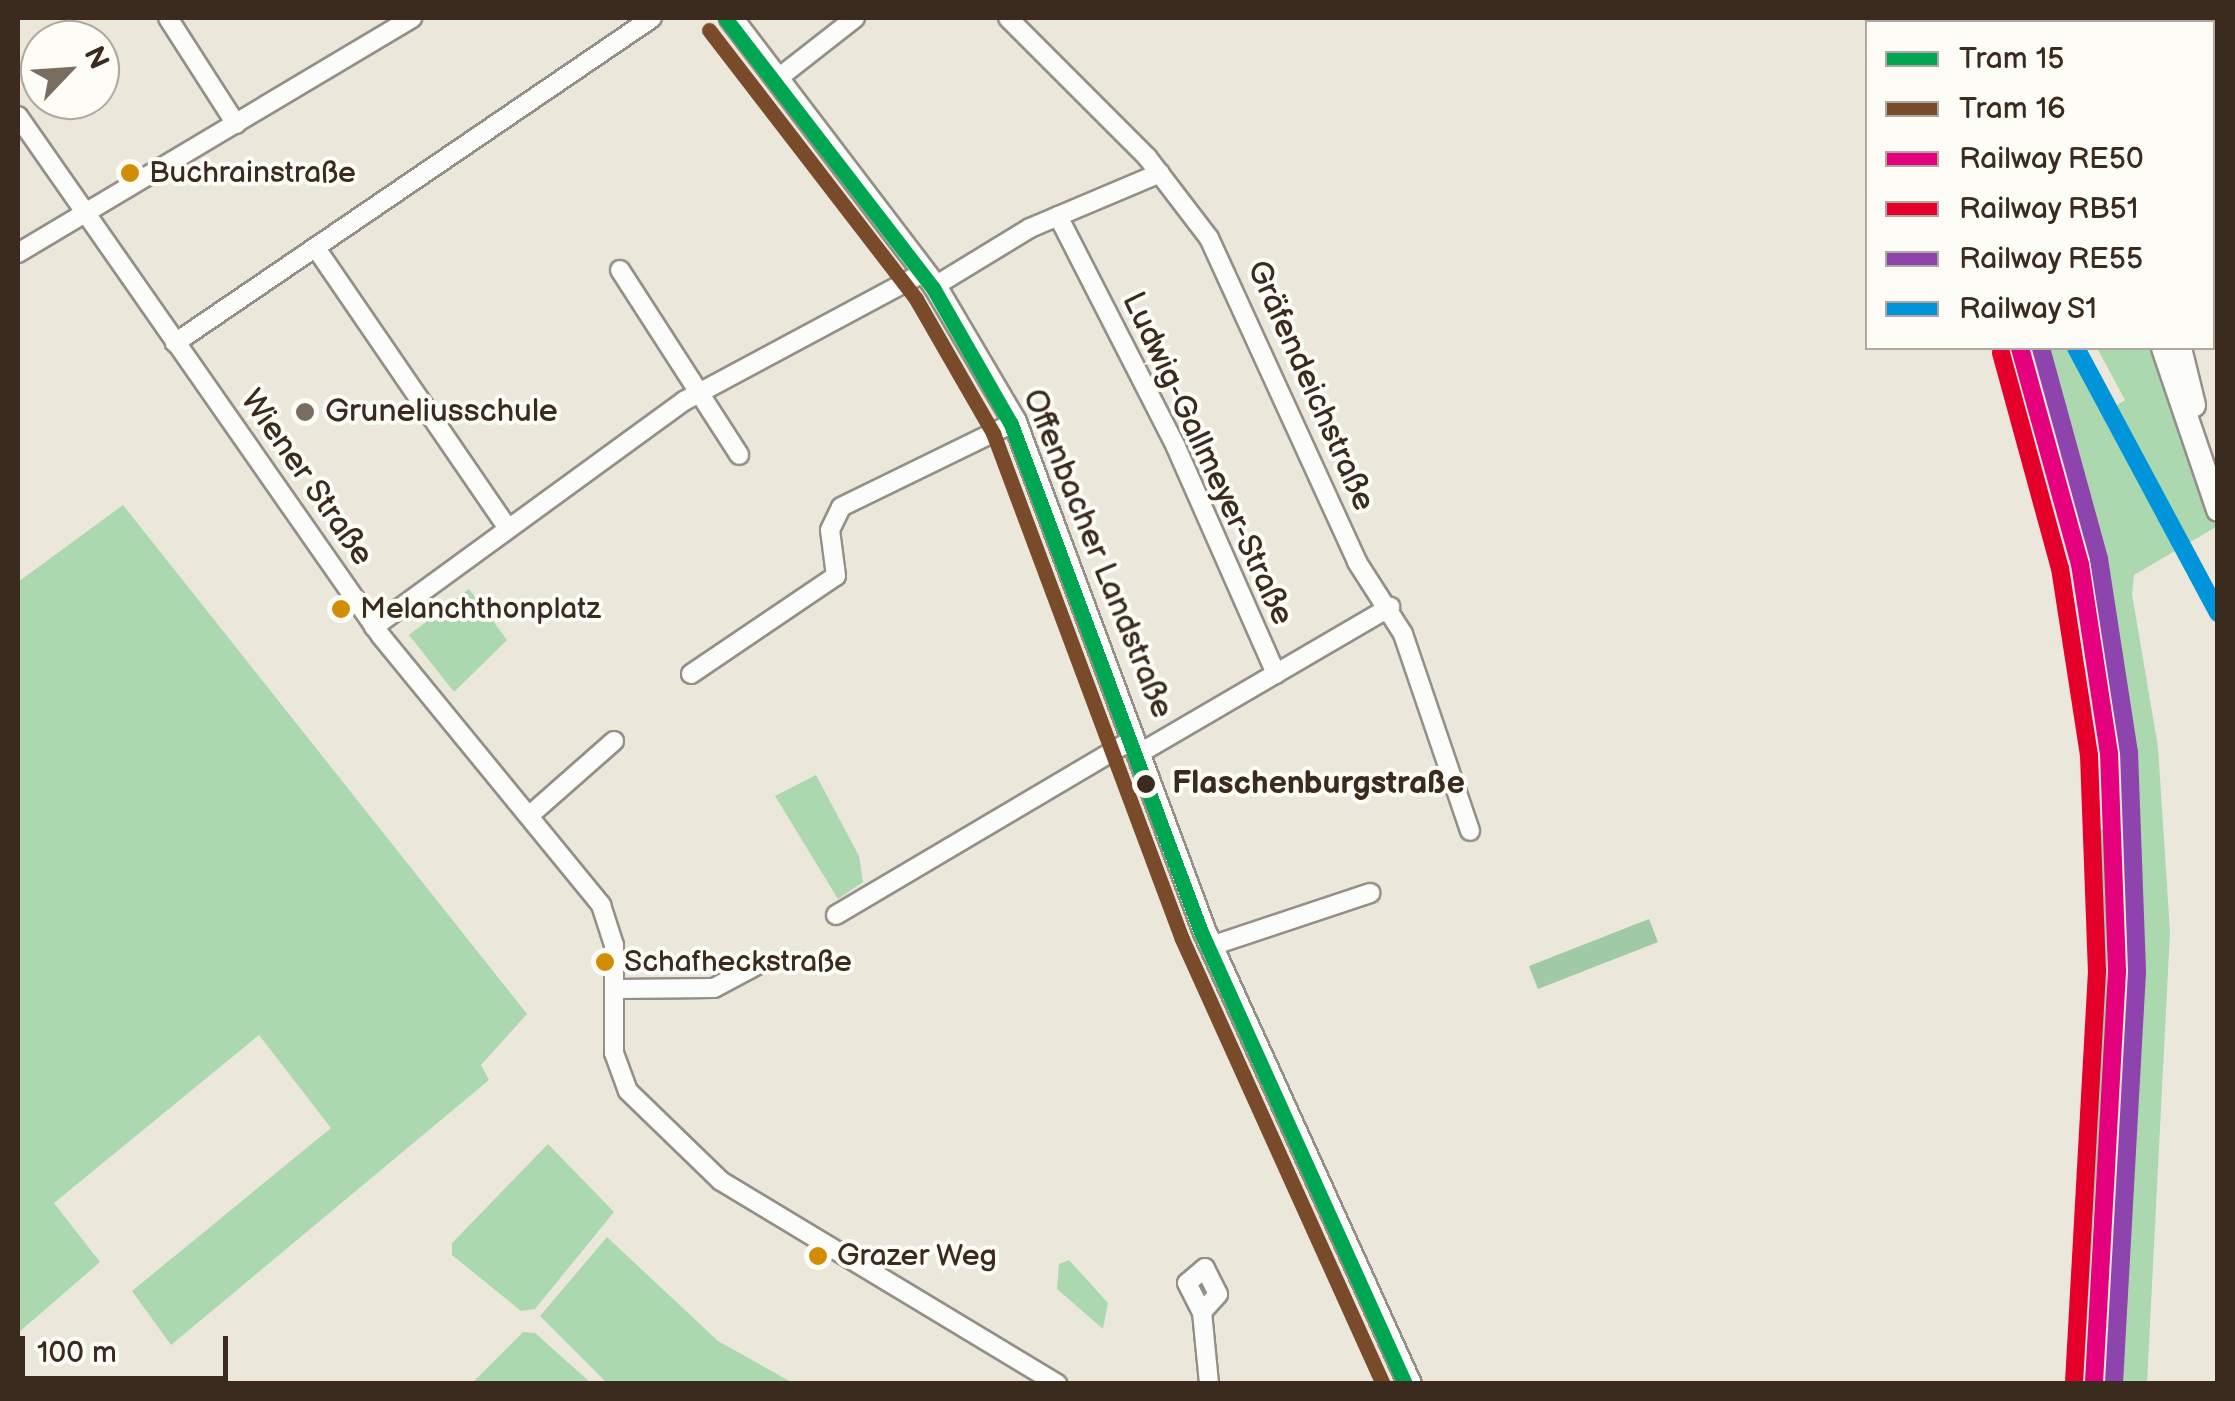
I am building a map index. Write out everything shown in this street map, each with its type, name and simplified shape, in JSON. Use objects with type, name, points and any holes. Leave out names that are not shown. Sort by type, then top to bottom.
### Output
[{"type":"main road","name":"Offenbacher Landstraße","points":[[731,18],[930,279],[1015,422],[1211,946],[1410,1384]]},
{"type":"main road","points":[[2164,350],[2218,510]]},
{"type":"main road","points":[[2181,350],[2218,470]]},
{"type":"street","points":[[168,18],[236,124]]},
{"type":"street","points":[[18,252],[412,18]]},
{"type":"street","points":[[175,343],[318,251],[652,18]]},
{"type":"street","points":[[777,79],[855,18]]},
{"type":"street","name":"Gräfendeichstraße","points":[[1008,18],[1160,174],[1209,238],[1357,562],[1390,606],[1470,831]]},
{"type":"street","name":"Wiener Straße","points":[[18,116],[374,626],[530,815],[610,923],[618,1074],[720,1181],[1057,1384]]},
{"type":"street","points":[[374,626],[508,528],[704,394],[1058,216],[1160,174]]},
{"type":"street","name":"Ludwig-Gallmeyer-Straße","points":[[1058,216],[1176,447],[1276,674]]},
{"type":"street","points":[[318,251],[508,528]]},
{"type":"street","points":[[620,270],[704,394],[738,455]]},
{"type":"street","points":[[691,674],[836,576],[830,530],[841,507],[1015,422]]},
{"type":"street","points":[[836,915],[1138,745],[1276,674],[1390,606]]},
{"type":"street","points":[[530,815],[614,740]]},
{"type":"street","points":[[1211,946],[1370,894]]},
{"type":"street","points":[[616,989],[714,988],[759,964]]},
{"type":"street","points":[[1202,1312],[1208,1384]]},
{"type":"green space","points":[[2040,350],[2068,350],[2103,414],[2125,400],[2098,350],[2153,350],[2216,527],[2134,575],[2132,594],[2158,747],[2170,932],[2147,1383],[2110,1383],[2137,1010],[2124,720],[2077,471]]},
{"type":"green space","points":[[123,505],[527,1014],[481,1065],[489,1080],[171,1345],[132,1291],[331,1128],[259,1035],[54,1203],[100,1262],[18,1333],[18,582]]},
{"type":"green space","name":"Melanchthonplatz","points":[[469,589],[507,640],[454,692],[409,635]]},
{"type":"green space","points":[[816,775],[859,856],[863,882],[838,899],[775,796]]},
{"type":"green space","points":[[2106,828],[2107,1014],[2083,1383],[2072,1383],[2101,972],[2098,831]]},
{"type":"green space","points":[[1649,919],[1658,942],[1538,989],[1529,966]]},
{"type":"green space","points":[[548,1144],[614,1212],[535,1309],[521,1311],[452,1255],[452,1243]]},
{"type":"green space","points":[[607,1237],[718,1341],[793,1383],[607,1383],[540,1316]]},
{"type":"green space","points":[[1069,1260],[1108,1303],[1103,1329],[1057,1289],[1059,1264]]},
{"type":"green space","points":[[523,1332],[535,1333],[591,1383],[472,1383]]},
{"type":"tram line","name":"15","points":[[725,18],[933,288],[1011,424],[1201,932],[1405,1384]]},
{"type":"tram line","name":"16","points":[[709,30],[916,299],[993,433],[1182,939],[1383,1384]]},
{"type":"rail line","name":"RE50","points":[[2021,350],[2080,564],[2109,753],[2117,971],[2094,1384]]},
{"type":"rail line","name":"RE55","points":[[2042,350],[2099,559],[2129,752],[2137,972],[2114,1384]]},
{"type":"rail line","name":"S1","points":[[2077,350],[2218,613]]},
{"type":"rail line","name":"RB51","points":[[2001,353],[2060,568],[2089,755],[2097,971],[2074,1383]]},
{"type":"place","name":"Buchrainstraße","points":[[130,173]]},
{"type":"place","name":"Gruneliusschule","points":[[305,412]]},
{"type":"place","name":"Melanchthonplatz","points":[[341,609]]},
{"type":"place","name":"Flaschenburgstraße","points":[[1146,784]]},
{"type":"place","name":"Schafheckstraße","points":[[605,962]]},
{"type":"place","name":"Grazer Weg","points":[[818,1256]]}]
